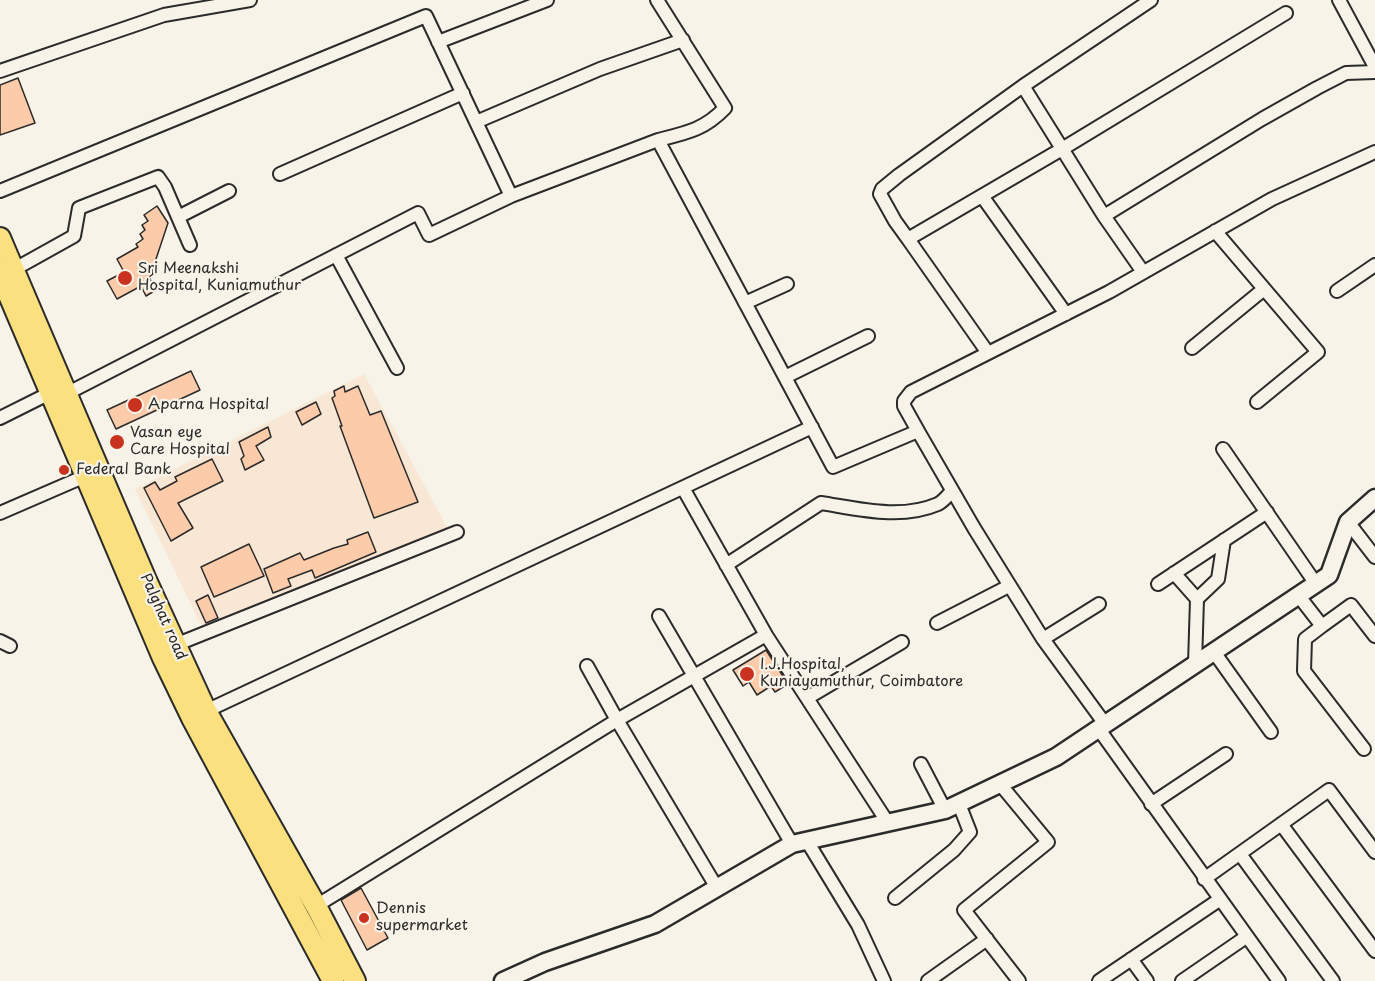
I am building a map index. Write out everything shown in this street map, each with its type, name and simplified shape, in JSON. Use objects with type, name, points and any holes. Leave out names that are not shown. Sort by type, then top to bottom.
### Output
[{"type":"main road","name":"Palghat road","points":[[0,238],[5,283],[58,393],[92,473],[163,658],[333,981]]},
{"type":"main road","name":"Palghat road","points":[[92,473],[206,711],[316,906],[355,981]]},
{"type":"street","points":[[0,71],[164,15],[250,0]]},
{"type":"street","points":[[438,42],[547,0]]},
{"type":"street","points":[[0,418],[58,393],[418,213],[429,235],[511,196],[658,140],[696,130],[714,120],[725,108],[657,0]]},
{"type":"street","points":[[988,352],[884,204],[880,194],[882,189],[1023,86],[1151,0]]},
{"type":"street","points":[[1339,0],[1375,67]]},
{"type":"street","points":[[908,239],[1286,13]]},
{"type":"street","points":[[0,192],[426,16],[511,196]]},
{"type":"street","points":[[476,122],[600,69],[683,39]]},
{"type":"street","points":[[1104,216],[1317,88],[1346,73],[1375,72]]},
{"type":"street","points":[[1023,86],[1104,216],[1143,272]]},
{"type":"street","points":[[280,174],[463,93]]},
{"type":"street","points":[[658,140],[833,467],[918,431]]},
{"type":"street","points":[[1279,981],[1151,804],[1043,639],[952,491],[904,406],[906,397],[911,392],[1066,314],[1272,199],[1375,152]]},
{"type":"street","points":[[5,283],[74,236],[79,208],[158,177],[165,187],[190,245]]},
{"type":"street","points":[[178,217],[229,191]]},
{"type":"street","points":[[982,196],[1066,314]]},
{"type":"street","points":[[1215,231],[1318,352],[1257,402]]},
{"type":"street","points":[[336,255],[397,368]]},
{"type":"street","points":[[1337,291],[1375,265]]},
{"type":"street","points":[[745,303],[787,284]]},
{"type":"street","points":[[1192,348],[1264,289]]},
{"type":"street","points":[[784,377],[868,336]]},
{"type":"street","points":[[206,711],[812,428]]},
{"type":"street","points":[[1223,449],[1316,584]]},
{"type":"street","points":[[0,513],[92,473]]},
{"type":"street","points":[[683,489],[766,635],[888,823]]},
{"type":"street","points":[[726,565],[821,503],[880,513],[918,509],[941,503],[952,491]]},
{"type":"street","points":[[502,981],[545,962],[656,924],[800,842],[952,807],[1056,757],[1329,575],[1348,522],[1375,498]]},
{"type":"street","points":[[1158,584],[1267,512]]},
{"type":"street","points":[[1348,522],[1375,557]]},
{"type":"street","points":[[175,645],[457,532]]},
{"type":"street","points":[[1197,599],[1218,579],[1224,540]]},
{"type":"street","points":[[1174,573],[1197,599],[1195,664]]},
{"type":"street","points":[[937,623],[1010,586]]},
{"type":"street","points":[[1299,595],[1322,626]]},
{"type":"street","points":[[1043,639],[1099,604]]},
{"type":"street","points":[[1364,749],[1305,670],[1305,639],[1351,605],[1375,636]]},
{"type":"street","points":[[659,616],[694,676],[800,842],[858,925],[884,981]]},
{"type":"street","points":[[316,906],[616,720],[766,635]]},
{"type":"street","points":[[807,698],[902,642]]},
{"type":"street","points":[[1214,652],[1271,732]]},
{"type":"street","points":[[587,666],[616,720],[717,888]]},
{"type":"street","points":[[1151,804],[1226,754]]},
{"type":"street","points":[[895,898],[954,850],[970,832],[921,764]]},
{"type":"street","points":[[1000,784],[1048,842],[964,910],[1019,981]]},
{"type":"street","points":[[1204,879],[1329,790],[1375,852]]},
{"type":"street","points":[[1281,824],[1375,951]]},
{"type":"street","points":[[1240,854],[1334,981]]},
{"type":"street","points":[[1099,981],[1219,900]]},
{"type":"street","points":[[1182,981],[1196,977],[1246,937]]},
{"type":"street","points":[[928,981],[987,939]]},
{"type":"street","points":[[1131,959],[1147,981]]},
{"type":"shaded area","points":[[364,374],[448,529],[202,627],[135,489]]},
{"type":"building","points":[[18,78],[35,123],[0,135],[0,85]]},
{"type":"building","points":[[157,206],[168,223],[152,271],[153,274],[149,277],[156,290],[146,296],[141,286],[117,299],[107,281],[124,272],[117,259],[138,247],[136,244],[143,239],[140,234],[145,230],[142,225],[148,221],[144,215]]},
{"type":"building","points":[[191,371],[200,390],[116,429],[107,410]]},
{"type":"building","points":[[344,386],[345,392],[358,386],[370,415],[381,411],[418,502],[374,518],[332,398],[335,396],[334,391]]},
{"type":"building","points":[[316,402],[321,414],[302,425],[296,412]]},
{"type":"building","points":[[268,427],[271,437],[256,446],[264,460],[245,470],[241,459],[244,456],[239,442]]},
{"type":"building","points":[[212,459],[223,481],[178,503],[193,528],[171,541],[144,488],[155,482],[160,490],[177,481],[175,477]]},
{"type":"building","points":[[368,532],[376,552],[315,578],[312,570],[288,579],[291,586],[273,593],[264,569],[300,553],[304,560],[348,544],[347,540]]},
{"type":"building","points":[[249,544],[264,576],[214,597],[201,567]]},
{"type":"building","points":[[208,595],[218,618],[206,623],[196,601]]},
{"type":"building","points":[[766,650],[788,684],[775,692],[771,686],[757,695],[749,682],[743,686],[733,670]]},
{"type":"building","name":"Dennis supermarket","points":[[361,888],[388,938],[367,950],[341,900]]},
{"type":"place","name":"Sri Meenakshi Hospital, Kuniamuthur","points":[[125,278]]},
{"type":"place","name":"Aparna Hospital","points":[[135,405]]},
{"type":"place","name":"Vasan eye Care Hospital","points":[[117,442]]},
{"type":"place","name":"Federal Bank","points":[[64,470]]},
{"type":"place","name":"I.J.Hospital, Kuniayamuthur, Coimbatore","points":[[747,674]]},
{"type":"place","name":"Dennis supermarket","points":[[364,918]]}]
